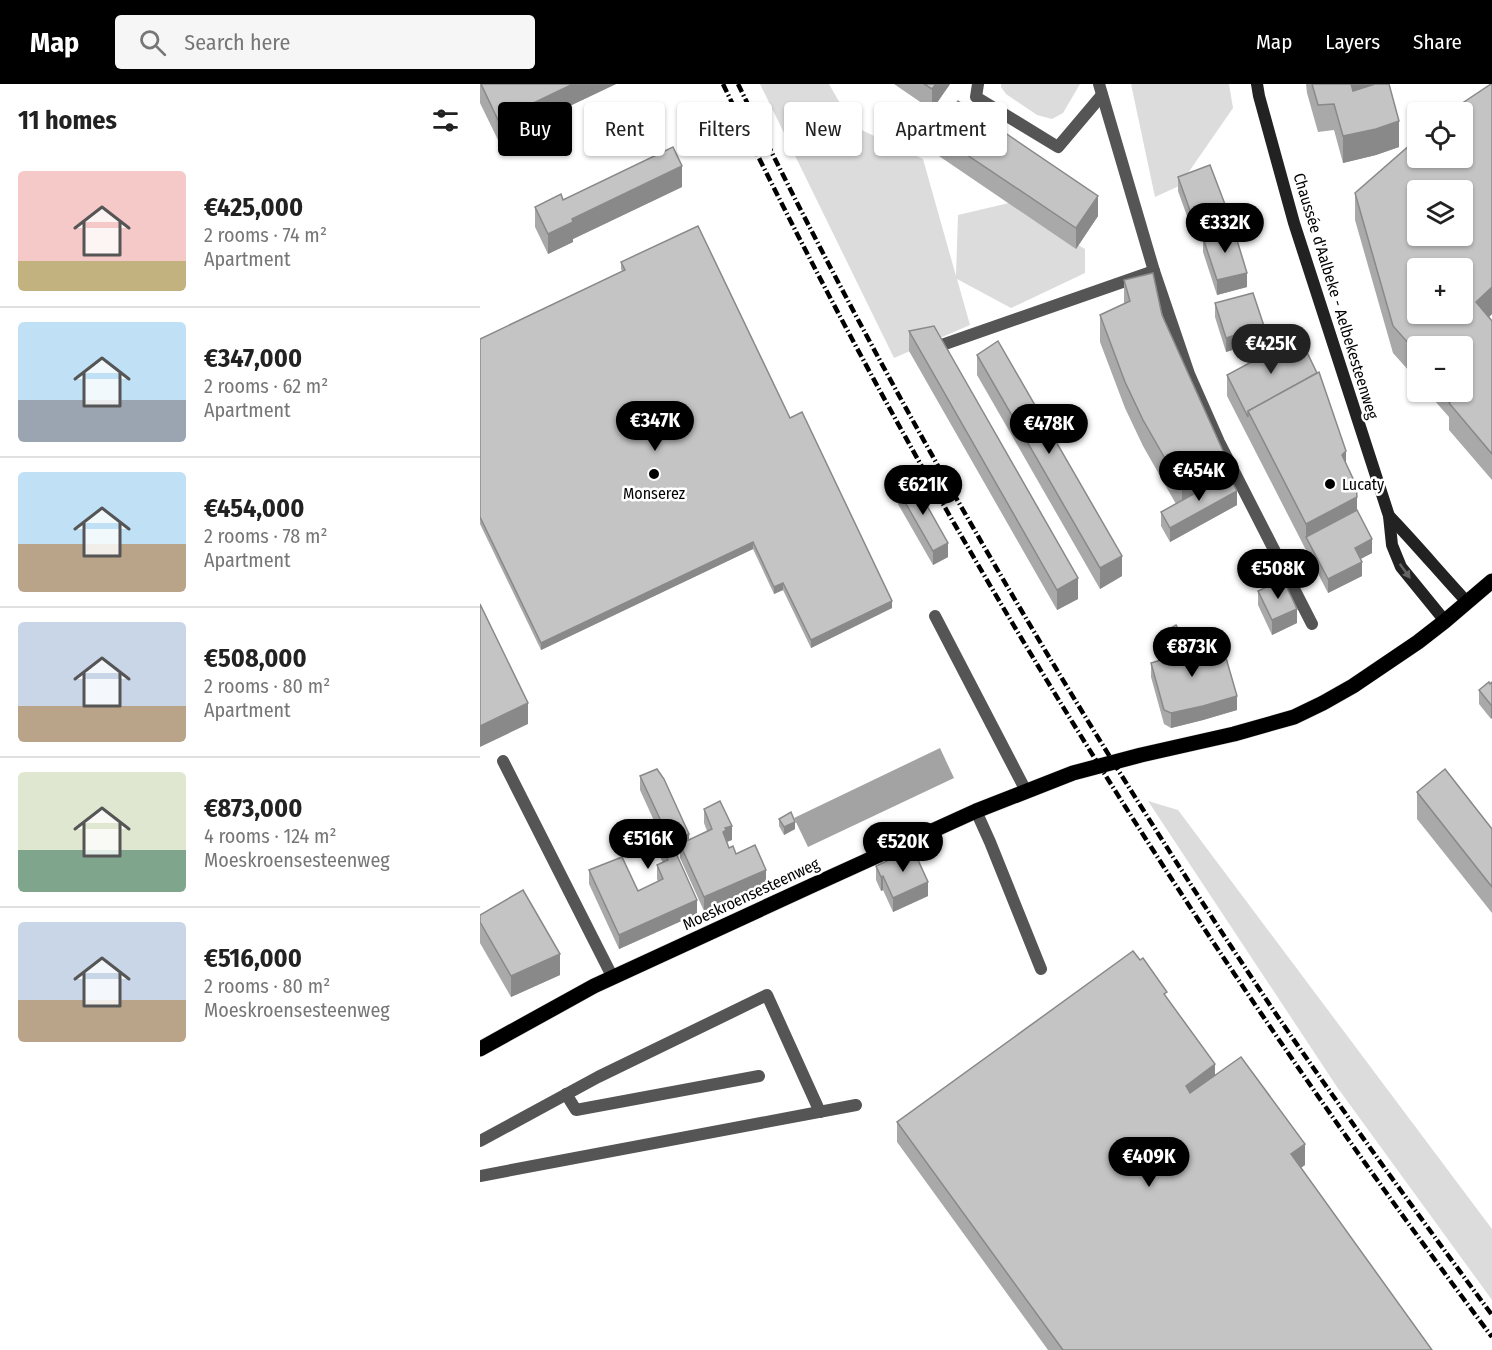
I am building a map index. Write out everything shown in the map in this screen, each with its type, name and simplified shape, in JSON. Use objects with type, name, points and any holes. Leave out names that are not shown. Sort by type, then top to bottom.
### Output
[{"type":"main road","name":"Chaussée d'Aalbeke - Aelbekesteenweg","points":[[1257,84],[1258,96],[1294,223],[1389,516],[1392,545],[1401,567],[1445,621]]},
{"type":"main road","name":"Chaussée d'Aalbeke - Aelbekesteenweg","points":[[1389,516],[1467,602]]},
{"type":"main road","name":"Moeskroensesteenweg","points":[[480,1049],[594,986],[976,811],[1073,773],[1294,717],[1353,686],[1418,642],[1492,581]]},
{"type":"street","points":[[978,84],[976,97],[1058,147],[1100,90]]},
{"type":"street","points":[[1100,90],[1154,271],[1189,374],[1219,442],[1312,624]]},
{"type":"street","points":[[951,367],[939,346],[1154,271]]},
{"type":"street","points":[[935,616],[1026,791]]},
{"type":"street","points":[[502,761],[613,978]]},
{"type":"street","points":[[976,811],[1041,969]]},
{"type":"street","points":[[480,1141],[598,1077],[767,995],[820,1112]]},
{"type":"street","points":[[566,1094],[576,1110],[759,1076]]},
{"type":"street","points":[[480,1176],[856,1105]]},
{"type":"shaded area","points":[[760,84],[829,84],[839,102],[784,102],[784,133],[772,109],[772,102],[769,102]]},
{"type":"shaded area","points":[[1001,84],[1080,84],[1063,113],[1052,119],[1037,115],[1006,94]]},
{"type":"shaded area","points":[[1131,84],[1229,84],[1233,108],[1179,186],[1155,197]]},
{"type":"shaded area","points":[[862,130],[874,136],[874,156],[917,156],[923,159],[956,276],[958,215],[1009,203],[1085,249],[1085,273],[1011,308],[957,279],[970,325],[894,358],[795,156],[862,156]]},
{"type":"shaded area","points":[[940,748],[954,778],[808,847],[794,818]]},
{"type":"shaded area","points":[[1148,801],[1178,810],[1492,1229],[1492,1300],[1337,1087]]},
{"type":"building","points":[[481,84],[573,84],[536,102],[498,102],[498,120]]},
{"type":"building","points":[[924,84],[936,84],[932,89]]},
{"type":"building","points":[[1312,84],[1351,84],[1353,91],[1375,84],[1389,84],[1399,121],[1343,136],[1334,104],[1318,105]]},
{"type":"building","points":[[1492,84],[1492,287],[1476,302],[1492,321],[1492,454],[1449,403],[1473,402],[1473,336],[1407,336],[1407,342],[1393,326],[1355,193],[1407,148],[1407,168],[1473,168],[1473,102],[1464,102]]},
{"type":"building","points":[[1007,134],[1098,196],[1076,228],[969,156],[1007,156]]},
{"type":"building","points":[[673,147],[682,166],[572,219],[573,222],[548,234],[535,207],[561,194],[563,200],[654,156],[665,156],[665,151]]},
{"type":"building","points":[[1210,165],[1226,207],[1192,216],[1178,177]]},
{"type":"building","name":"Monserez","points":[[698,226],[790,418],[802,412],[892,601],[811,640],[783,583],[774,587],[753,542],[541,643],[480,517],[480,339],[625,270],[621,262]]},
{"type":"building","points":[[1233,227],[1247,273],[1217,280],[1203,238]]},
{"type":"building","points":[[1153,273],[1162,315],[1228,462],[1182,488],[1143,420],[1125,382],[1100,315],[1130,301],[1124,280]]},
{"type":"building","points":[[1253,293],[1264,326],[1226,338],[1215,303]]},
{"type":"building","points":[[934,326],[1078,578],[1057,590],[909,331]]},
{"type":"building","points":[[998,341],[1122,556],[1100,568],[977,355]]},
{"type":"building","points":[[1302,342],[1317,373],[1248,411],[1248,417],[1227,375],[1272,351]]},
{"type":"building","points":[[1319,372],[1346,451],[1342,455],[1356,485],[1357,497],[1306,524],[1248,411]]},
{"type":"building","points":[[1228,475],[1237,491],[1170,528],[1161,512]]},
{"type":"building","points":[[913,481],[948,543],[933,551],[898,490]]},
{"type":"building","points":[[1357,510],[1372,539],[1355,548],[1362,562],[1328,579],[1306,537]]},
{"type":"building","points":[[1283,579],[1297,609],[1272,620],[1258,591]]},
{"type":"building","points":[[480,604],[528,703],[480,726]]},
{"type":"building","points":[[1176,625],[1196,659],[1224,651],[1237,696],[1171,713],[1164,710],[1151,663],[1181,654],[1167,630]]},
{"type":"building","points":[[1489,682],[1490,684],[1492,682],[1491,705],[1479,690]]},
{"type":"building","points":[[657,769],[664,779],[689,834],[671,842],[697,900],[619,935],[589,870],[622,857],[638,891],[663,879],[657,865],[668,860],[651,825],[661,821],[640,776]]},
{"type":"building","points":[[1445,769],[1492,829],[1492,887],[1417,792]]},
{"type":"building","points":[[720,801],[732,826],[725,828],[723,832],[729,848],[733,846],[736,854],[755,845],[766,870],[704,897],[680,844],[712,829],[704,809]]},
{"type":"building","points":[[791,812],[795,822],[784,827],[779,819]]},
{"type":"building","points":[[913,849],[928,882],[893,898],[876,866]]},
{"type":"building","points":[[523,890],[560,954],[511,976],[480,922],[480,915]]},
{"type":"building","points":[[1133,951],[1140,960],[1143,958],[1167,992],[1164,994],[1215,1064],[1186,1086],[1190,1093],[1241,1057],[1305,1144],[1291,1154],[1432,1350],[1063,1350],[897,1122]]},
{"type":"railway","points":[[723,84],[805,249],[891,411],[982,572],[1077,729],[1175,885],[1278,1038],[1383,1188],[1492,1337]]},
{"type":"railway","points":[[738,84],[860,324],[924,442],[1059,674],[1202,902],[1276,1014],[1492,1315]]},
{"type":"place","name":"Monserez","points":[[654,474]]},
{"type":"place","name":"Lucaty","points":[[1330,484]]}]
